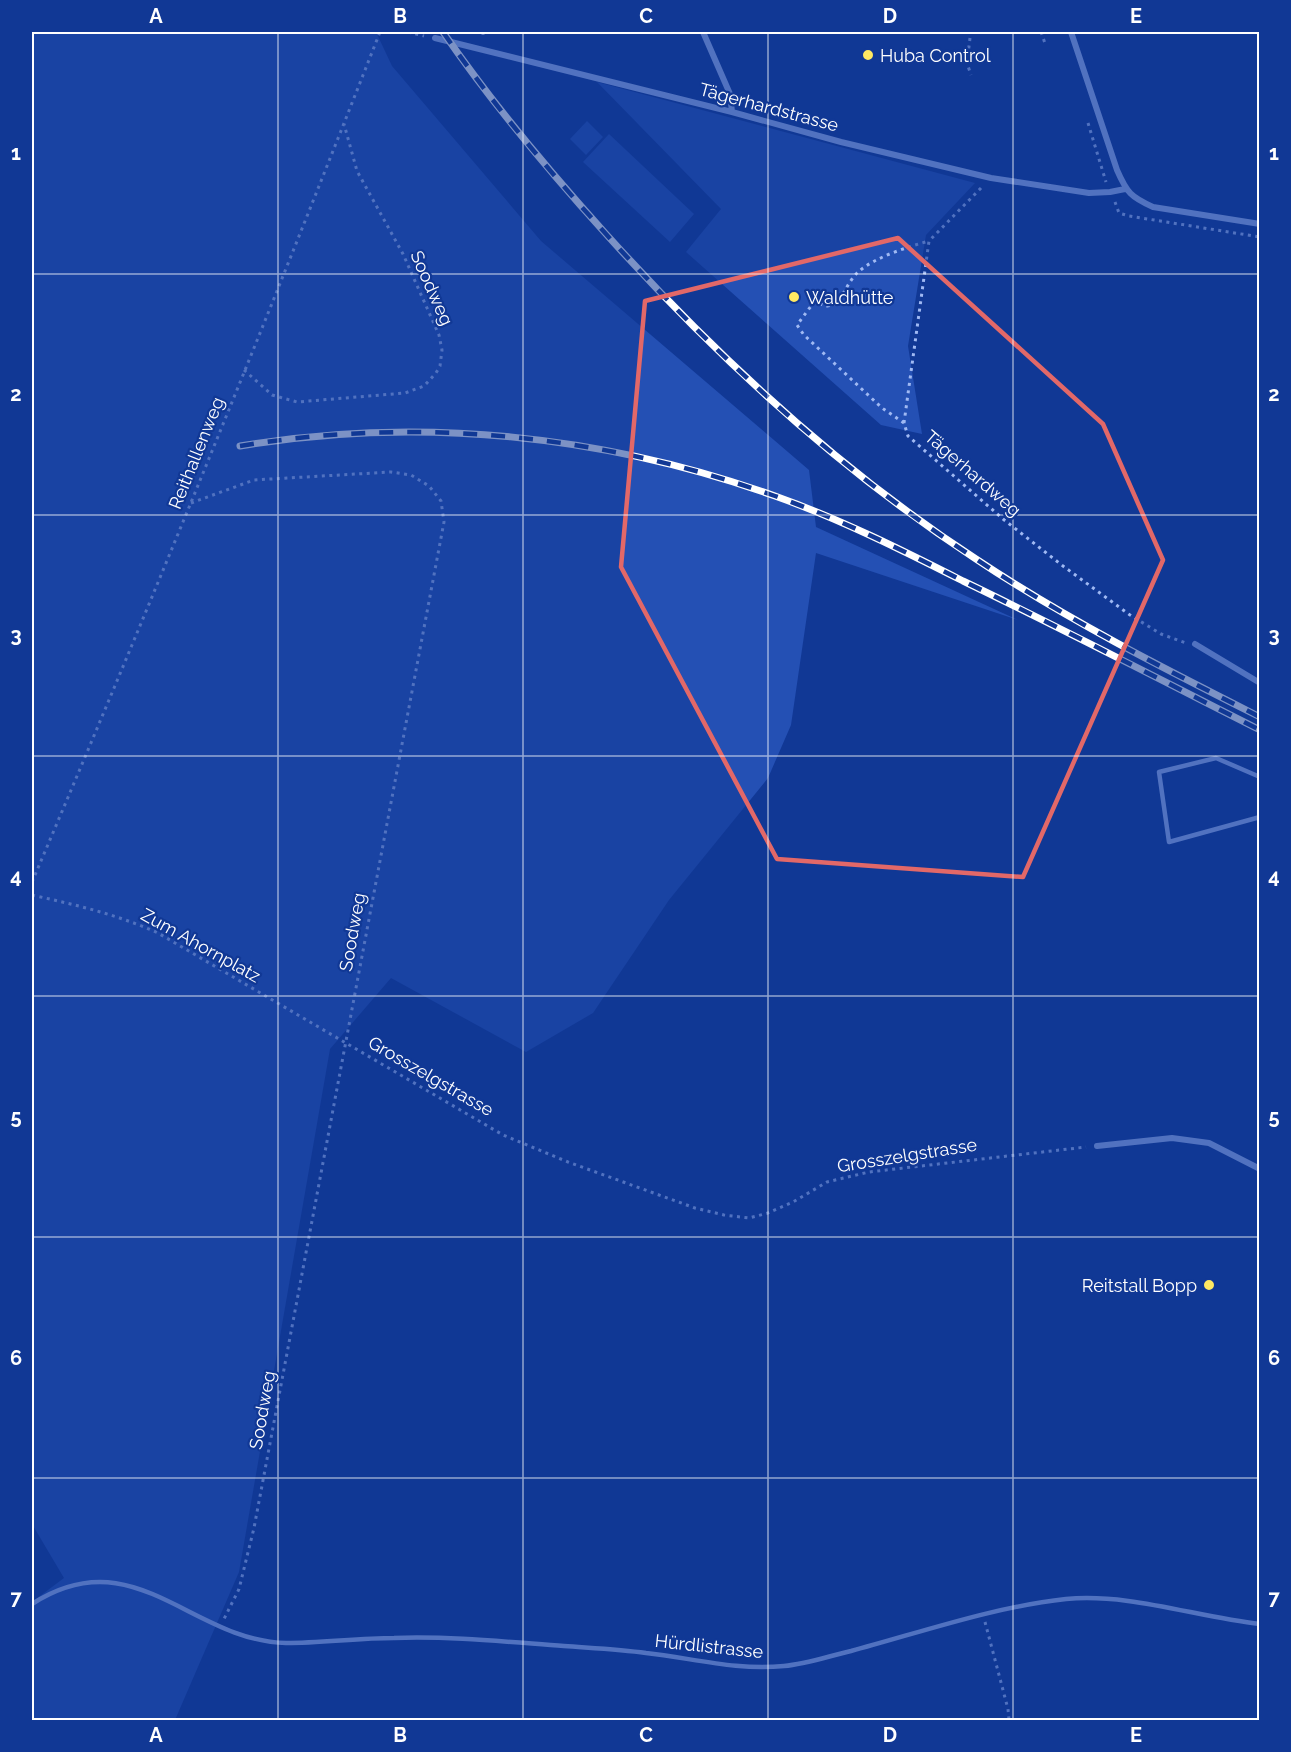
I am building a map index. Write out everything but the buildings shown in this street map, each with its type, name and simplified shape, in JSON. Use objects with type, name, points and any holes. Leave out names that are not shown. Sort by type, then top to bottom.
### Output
[{"type":"street","points":[[703,32],[730,94],[732,112]]},
{"type":"street","points":[[1071,32],[1125,189],[1137,200],[1153,207],[1260,224]]},
{"type":"street","name":"Tägerhardstrasse","points":[[435,38],[991,178],[1089,193],[1125,189]]},
{"type":"street","points":[[1195,644],[1260,682]]},
{"type":"street","points":[[1097,1146],[1172,1138],[1209,1143],[1260,1169]]},
{"type":"lane","points":[[1260,777],[1216,758],[1159,772],[1169,842],[1260,817]]},
{"type":"lane","name":"Hürdlistrasse","points":[[32,1604],[64,1587],[92,1582],[115,1582],[153,1593],[250,1638],[276,1642],[396,1637],[467,1640],[647,1653],[732,1666],[758,1667],[786,1666],[817,1659],[1017,1606],[1085,1598],[1122,1601],[1260,1624]]},
{"type":"path","name":"Reithallenweg","points":[[32,882],[191,503],[380,32]]},
{"type":"path","points":[[408,32],[435,38]]},
{"type":"path","points":[[1041,32],[1046,46]]},
{"type":"path","points":[[970,38],[968,63],[971,75]]},
{"type":"path","points":[[1086,117],[1110,192]]},
{"type":"path","name":"Soodweg","points":[[244,370],[272,395],[297,402],[405,393],[424,386],[440,366],[442,350],[439,335],[403,254],[357,171],[344,123]]},
{"type":"path","points":[[904,423],[882,408],[804,335],[797,325],[814,302],[827,306],[837,304],[857,273],[873,262],[908,246],[929,240],[991,178]]},
{"type":"path","name":"Tägerhardweg","points":[[929,240],[904,423],[908,436],[1003,519],[1130,615],[1161,634],[1195,644]]},
{"type":"path","name":"Soodweg","points":[[191,503],[254,480],[391,472],[403,473],[420,479],[429,486],[441,501],[444,522],[254,1528],[238,1589],[221,1626]]},
{"type":"path","name":"Zum Ahornplatz","points":[[32,895],[95,909],[127,919],[158,933],[347,1044]]},
{"type":"path","name":"Grosszelgstrasse","points":[[347,1044],[503,1135],[695,1208],[724,1215],[748,1218],[768,1214],[827,1182],[869,1172],[1097,1146]]},
{"type":"path","points":[[983,1615],[1009,1720]]},
{"type":"highlighted area","points":[[898,238],[1103,424],[1163,560],[1023,877],[777,859],[621,567],[645,301]]},
{"type":"shaded area","points":[[32,32],[376,32],[392,66],[541,241],[809,470],[816,527],[1018,620],[816,553],[791,725],[768,778],[669,900],[593,1013],[526,1052],[391,978],[330,1049],[239,1572],[175,1720],[32,1720],[32,1602],[64,1578],[32,1524]]},
{"type":"shaded area","points":[[597,82],[975,183],[926,235],[908,346],[922,434],[881,425],[686,252],[721,209]]},
{"type":"shaded area","points":[[587,121],[603,137],[586,155],[570,139]]},
{"type":"shaded area","points":[[609,134],[694,214],[670,242],[583,162]]},
{"type":"railway","points":[[443,32],[521,136],[606,234],[735,367],[827,449],[925,524],[1010,581],[1115,642],[1260,717]]},
{"type":"railway","points":[[240,446],[307,437],[375,433],[443,433],[510,437],[578,445],[644,458],[710,475],[799,505],[870,536],[1260,730]]},
{"type":"place","name":"Huba Control","points":[[868,55]]},
{"type":"place","name":"Waldhütte","points":[[794,297]]},
{"type":"place","name":"Reitstall Bopp","points":[[1209,1285]]}]
